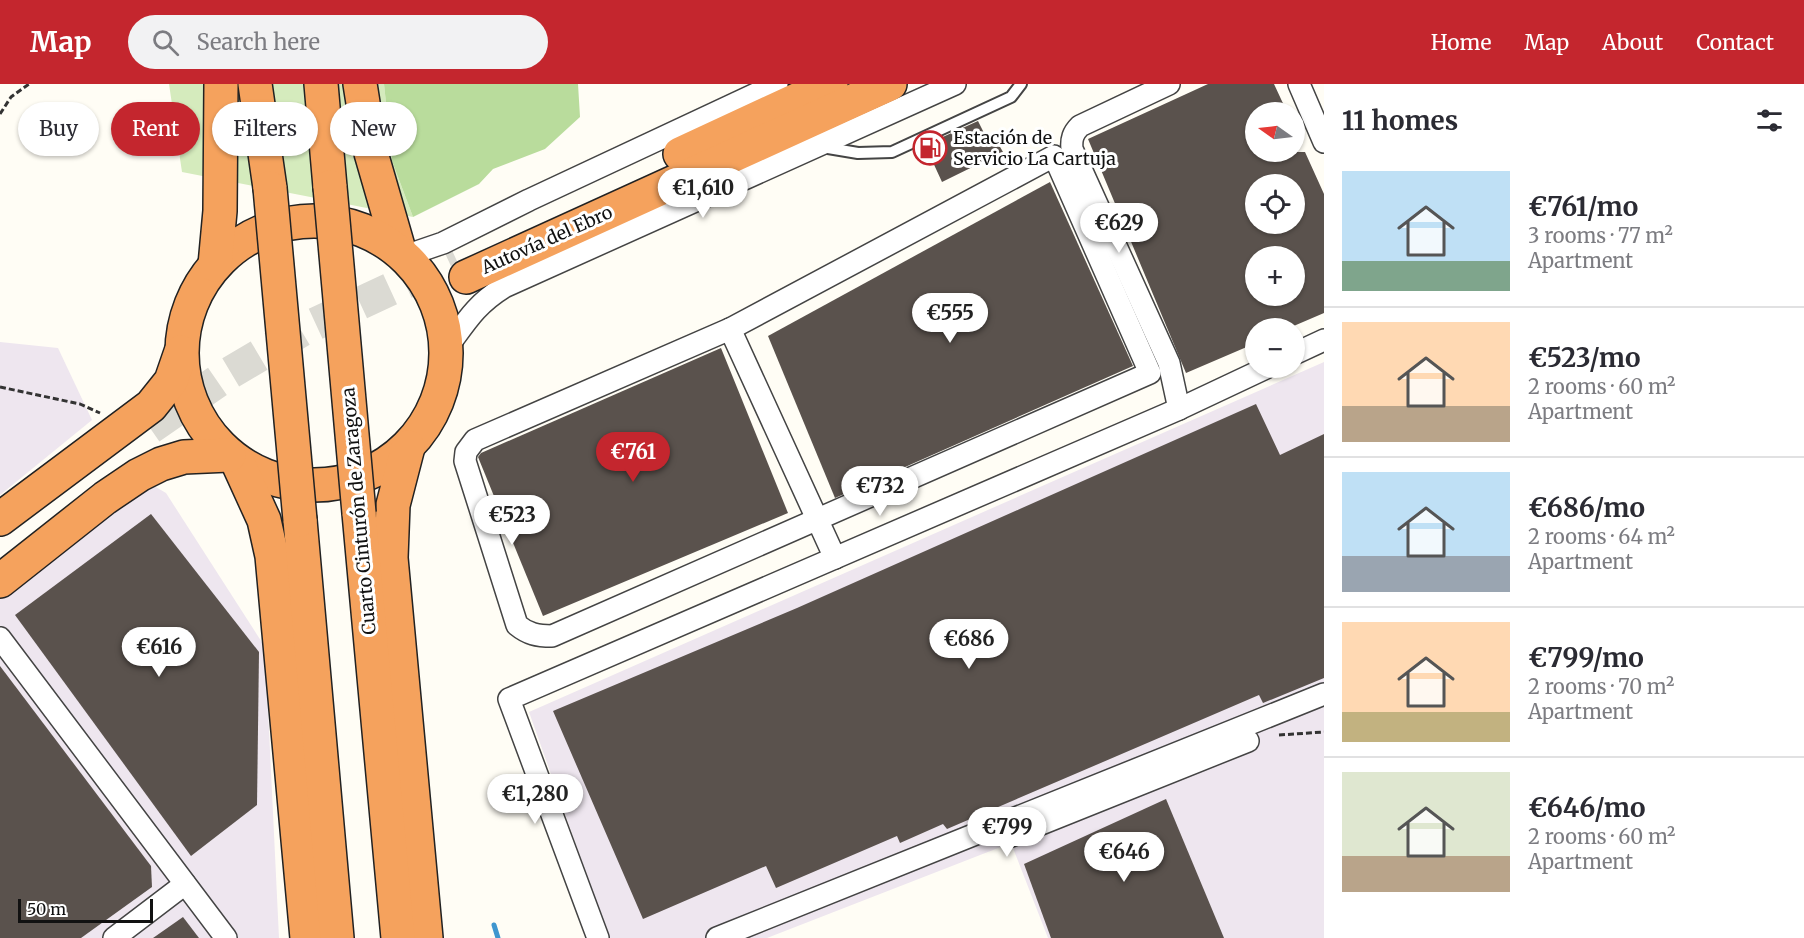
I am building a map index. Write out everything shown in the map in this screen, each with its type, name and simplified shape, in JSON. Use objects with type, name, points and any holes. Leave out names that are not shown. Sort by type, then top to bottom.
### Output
[{"type":"highway","points":[[215,265],[220,211],[220,84]]},
{"type":"highway","points":[[255,84],[270,188],[337,938]]},
{"type":"highway","name":"Cuarto Cinturón de Zaragoza","points":[[321,84],[398,938]]},
{"type":"highway","points":[[181,352],[184,377],[194,409],[212,438],[234,459],[262,475],[283,482],[305,486],[328,485],[371,473],[408,447],[425,426],[437,401],[444,376],[446,349],[439,310],[430,289],[402,253],[371,153],[360,84]]},
{"type":"highway","name":"Autovía del Ebro","points":[[831,84],[461,268],[890,84]]},
{"type":"highway","points":[[0,519],[151,406],[163,393],[171,381],[181,352],[190,305],[201,284],[215,265],[255,234],[280,225],[305,220],[331,221],[356,227],[402,253]]},
{"type":"highway","points":[[0,543],[155,434],[0,562]]},
{"type":"highway","points":[[408,447],[393,504],[392,558],[426,938]]},
{"type":"highway","points":[[0,581],[105,498],[139,475],[161,464],[184,457],[234,459]]},
{"type":"highway","points":[[234,459],[264,520],[272,556],[307,938]]},
{"type":"street","points":[[402,253],[443,243],[529,200],[777,84]]},
{"type":"street","points":[[446,349],[484,300],[504,287],[955,84]]},
{"type":"street","points":[[1169,84],[1080,126],[1074,132],[1071,140],[1072,149],[1169,363],[1179,409]]},
{"type":"street","points":[[1299,84],[1324,142]]},
{"type":"street","points":[[1150,373],[552,636],[538,636],[525,632],[517,625],[465,461],[469,444],[475,440],[730,329],[1054,156],[1150,373],[1179,409]]},
{"type":"street","points":[[730,329],[835,558]]},
{"type":"street","points":[[1305,349],[1324,340]]},
{"type":"street","points":[[598,938],[509,699],[1179,409],[1245,378]]},
{"type":"street","points":[[0,638],[226,938]]},
{"type":"street","points":[[717,938],[1324,694]]},
{"type":"street","points":[[751,938],[1248,741]]},
{"type":"street","points":[[114,938],[185,884]]},
{"type":"lane","points":[[819,146],[858,153],[892,152],[1011,97],[1021,84]]},
{"type":"path","points":[[0,114],[10,97],[29,84]]},
{"type":"path","points":[[0,387],[90,407],[104,416],[117,432]]},
{"type":"path","points":[[1248,741],[1286,733],[1324,732]]},
{"type":"shaded area","points":[[0,342],[58,348],[92,420],[0,495]]},
{"type":"shaded area","points":[[1324,362],[1324,938],[1048,938],[1011,843],[767,938],[609,938],[529,712],[1288,378],[1305,378],[1305,370]]},
{"type":"shaded area","points":[[149,483],[166,493],[265,647],[279,938],[0,938],[0,596]]},
{"type":"green space","points":[[169,84],[384,84],[386,102],[330,102],[330,156],[391,156],[413,217],[182,172],[180,156],[200,156],[200,102],[172,102]]},
{"type":"green space","points":[[384,84],[578,84],[580,117],[545,149],[493,169],[479,184],[413,217],[391,156],[417,156],[417,102],[386,102]]},
{"type":"building","points":[[1208,84],[1274,84],[1282,102],[1245,102],[1245,162],[1305,162],[1305,152],[1324,194],[1324,313],[1305,321],[1305,318],[1245,318],[1245,348],[1186,373],[1088,139]]},
{"type":"building","points":[[978,121],[989,143],[996,140],[1003,152],[942,182],[925,145]]},
{"type":"building","points":[[1050,182],[1133,366],[835,498],[768,336]]},
{"type":"building","points":[[721,348],[788,513],[543,616],[478,457],[481,453]]},
{"type":"building","points":[[1256,404],[1280,455],[1324,434],[1324,678],[1263,703],[1259,695],[947,829],[943,824],[900,843],[897,836],[776,888],[766,866],[643,919],[553,711],[797,608]]},
{"type":"building","points":[[151,514],[259,652],[257,805],[191,856],[15,615]]},
{"type":"building","points":[[0,666],[151,866],[152,887],[81,938],[0,938]]},
{"type":"building","points":[[1166,799],[1224,938],[1051,938],[1024,864]]},
{"type":"building","points":[[183,917],[199,938],[153,938]]},
{"type":"waterway","points":[[494,925],[498,938]]},
{"type":"tunnel","points":[[150,428],[228,374],[304,329],[456,259]]},
{"type":"place","name":"Estación de Servicio La Cartuja","points":[[930,148]]}]
